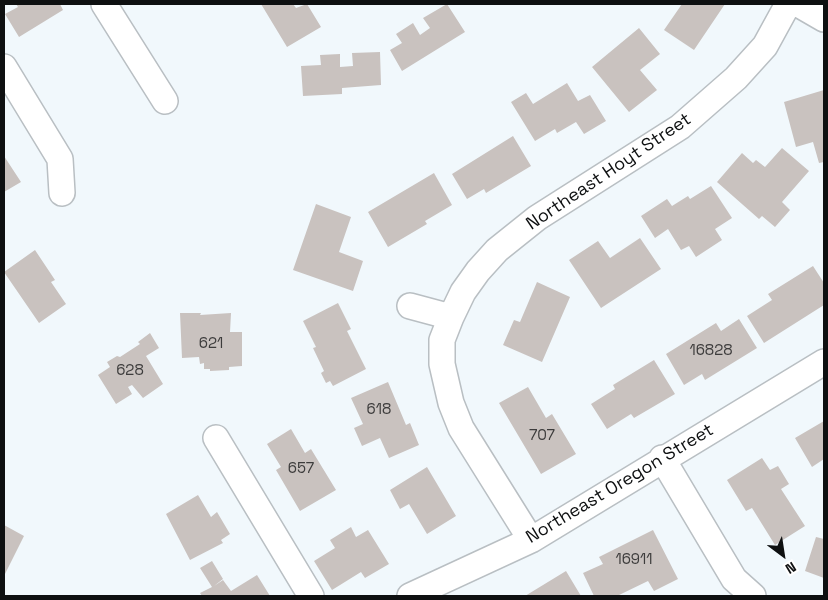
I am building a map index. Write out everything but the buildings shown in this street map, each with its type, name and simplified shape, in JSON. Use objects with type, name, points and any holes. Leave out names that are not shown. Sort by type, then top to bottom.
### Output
[{"type":"street","points":[[104,4],[165,100]]},
{"type":"street","name":"Northeast Hoyt Street","points":[[531,540],[461,428],[451,403],[442,364],[442,340],[451,317],[463,292],[478,271],[497,250],[537,218],[680,127],[736,78],[765,46],[788,4]]},
{"type":"street","points":[[798,4],[824,19]]},
{"type":"street","points":[[4,67],[60,159],[62,193]]},
{"type":"street","points":[[410,306],[451,317]]},
{"type":"street","name":"Northeast Oregon Street","points":[[410,596],[531,540],[662,458],[824,362]]},
{"type":"street","points":[[216,438],[311,596]]},
{"type":"street","points":[[662,458],[734,579],[754,596]]}]
